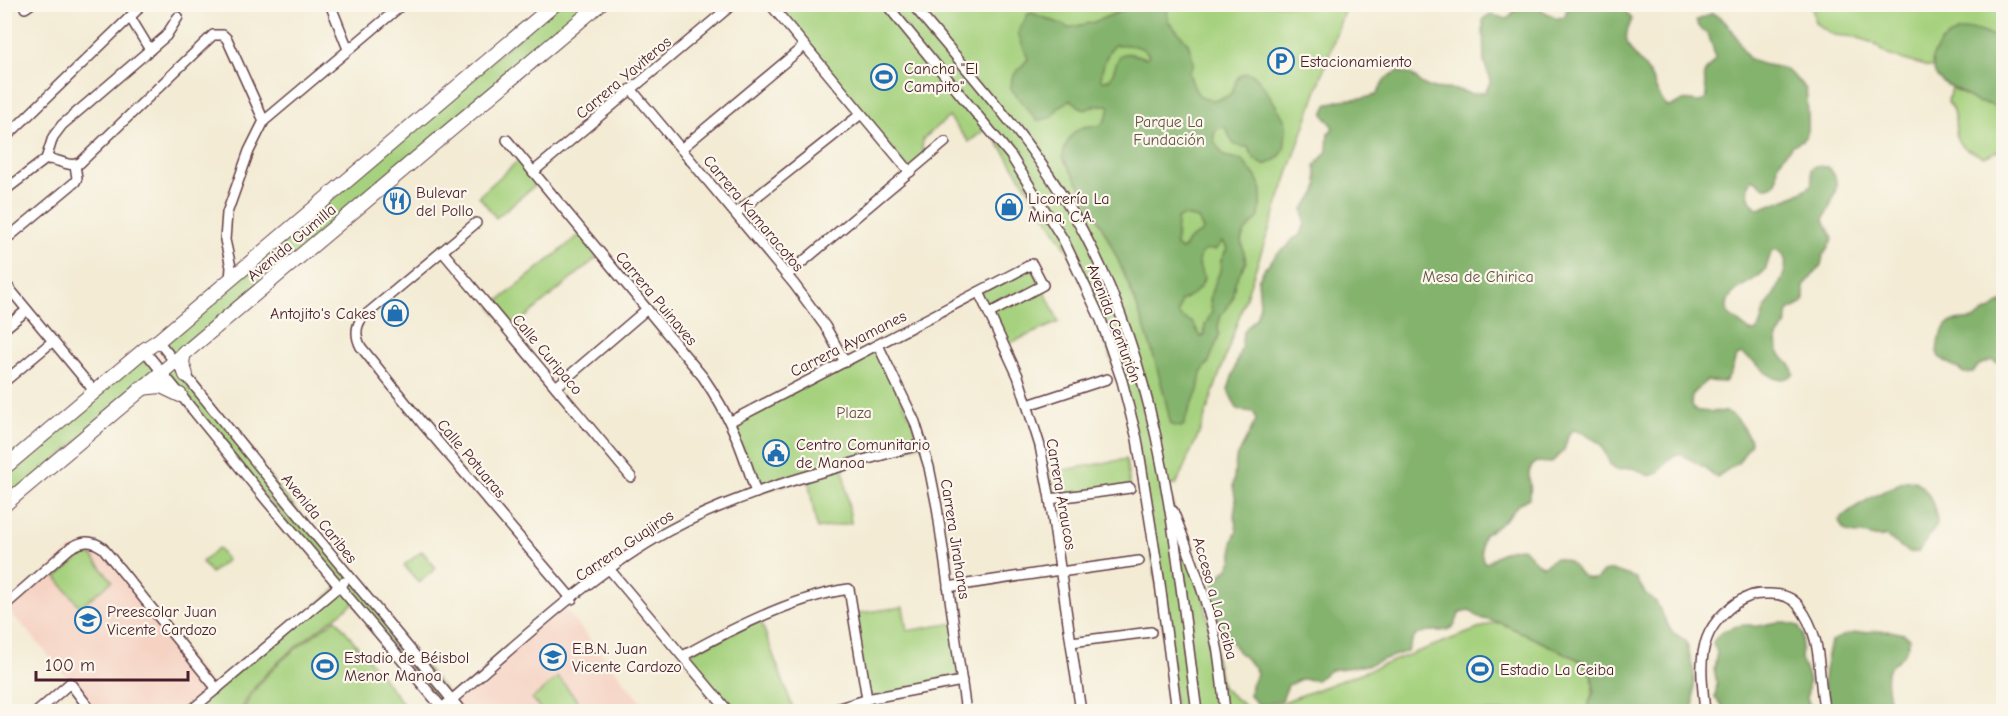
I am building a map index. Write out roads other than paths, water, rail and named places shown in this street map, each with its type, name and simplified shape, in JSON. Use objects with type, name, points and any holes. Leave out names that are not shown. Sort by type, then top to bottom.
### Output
[{"type":"main road","name":"Avenida Gumilla","points":[[5,467],[144,350],[158,341],[555,4]]},
{"type":"main road","name":"Avenida Gumilla","points":[[4,505],[600,4]]},
{"type":"main road","points":[[179,356],[186,375]]},
{"type":"main road","points":[[141,388],[167,387],[180,395]]},
{"type":"street","points":[[4,139],[130,18],[137,10],[138,4]]},
{"type":"street","points":[[330,4],[348,49]]},
{"type":"street","points":[[230,280],[231,267],[225,240],[227,213],[249,151],[264,121],[403,4]]},
{"type":"street","name":"Carrera Yaviteros","points":[[533,172],[733,4]]},
{"type":"street","points":[[770,4],[910,172]]},
{"type":"street","name":"Avenida Centurión","points":[[886,4],[1017,165],[1064,241],[1101,320],[1122,381],[1137,439],[1177,711]]},
{"type":"street","name":"Avenida Centurión","points":[[912,4],[997,104],[1030,148],[1086,237],[1115,300],[1143,378],[1156,429],[1197,711]]},
{"type":"street","points":[[4,191],[46,159],[53,137],[62,125],[166,36],[178,17]]},
{"type":"street","points":[[130,18],[150,50]]},
{"type":"street","points":[[46,159],[75,165],[91,154],[100,142],[213,35],[223,35],[227,39],[264,121]]},
{"type":"street","points":[[681,149],[804,46]]},
{"type":"street","name":"Carrera Kamaracotos","points":[[632,89],[787,274],[825,326],[844,362]]},
{"type":"street","points":[[736,213],[861,114]]},
{"type":"street","name":"Carrera Puinaves","points":[[507,140],[703,377],[731,421],[756,493]]},
{"type":"street","points":[[787,274],[945,142]]},
{"type":"street","points":[[4,241],[75,182],[77,178],[75,165]]},
{"type":"street","points":[[442,251],[476,223]]},
{"type":"street","points":[[228,251],[237,260],[254,259]]},
{"type":"street","name":"Calle Potuaras","points":[[442,251],[358,322],[358,342],[367,356],[572,599]]},
{"type":"street","name":"Calle Curipaco","points":[[442,251],[631,477]]},
{"type":"street","name":"Carrera Ayamanes","points":[[731,421],[1032,264],[1043,285],[990,313]]},
{"type":"street","points":[[4,282],[95,392]]},
{"type":"street","name":"Carrera Araucos","points":[[979,292],[1007,349],[1028,405],[1040,446],[1081,711]]},
{"type":"street","points":[[556,387],[647,309]]},
{"type":"street","points":[[4,329],[27,310]]},
{"type":"street","points":[[4,382],[52,341]]},
{"type":"street","points":[[158,341],[179,356]]},
{"type":"street","name":"Carrera Jiraharas","points":[[878,345],[907,403],[922,444],[934,488],[966,711]]},
{"type":"street","name":"Avenida Caribes","points":[[144,350],[444,710]]},
{"type":"street","name":"Avenida Caribes","points":[[186,375],[462,711]]},
{"type":"street","points":[[1028,405],[1107,379]]},
{"type":"street","name":"Carrera Guajiros","points":[[444,710],[452,699],[609,570],[684,523],[756,493],[922,444]]},
{"type":"street","points":[[1050,499],[1130,488]]},
{"type":"street","name":"Acceso a La Ceiba","points":[[1167,496],[1188,551],[1218,651],[1225,711]]},
{"type":"street","points":[[4,606],[70,548],[83,542],[97,543],[111,557],[217,689]]},
{"type":"street","points":[[948,587],[1139,561]]},
{"type":"street","points":[[609,570],[729,711]]},
{"type":"street","points":[[189,711],[350,577]]},
{"type":"street","points":[[683,656],[772,613],[816,597],[849,589],[867,699]]},
{"type":"street","points":[[1705,711],[1702,678],[1703,650],[1706,639],[1732,605],[1748,596],[1759,594],[1785,595],[1794,600],[1807,621],[1816,640],[1825,711]]},
{"type":"street","points":[[1071,642],[1151,632]]},
{"type":"street","points":[[826,711],[867,699],[962,681]]},
{"type":"street","points":[[37,711],[70,684],[92,711]]},
{"type":"water","points":[[1032,5],[1069,5],[1050,11]]},
{"type":"place","name":"Estacionamiento","points":[[1281,61]]},
{"type":"place","name":"Cancha \"El Campito\"","points":[[884,77]]},
{"type":"place","name":"Bulevar del Pollo","points":[[397,201]]},
{"type":"place","name":"Licorería La Mina, C.A.","points":[[1009,207]]},
{"type":"place","name":"Antojito's Cakes","points":[[395,313]]},
{"type":"place","name":"Centro Comunitario de Manoa","points":[[776,453]]},
{"type":"place","name":"Preescolar Juan Vicente Cardozo","points":[[88,620]]},
{"type":"place","name":"E.B.N. Juan Vicente Cardozo","points":[[553,657]]},
{"type":"place","name":"Estadio de Béisbol Menor Manoa","points":[[325,666]]},
{"type":"place","name":"Estadio La Ceiba","points":[[1480,669]]},
{"type":"park label","name":"Parque La Fundación","points":[[1169,130]]},
{"type":"park label","name":"Mesa de Chirica","points":[[1478,276]]},
{"type":"park label","name":"Plaza","points":[[854,412]]}]
